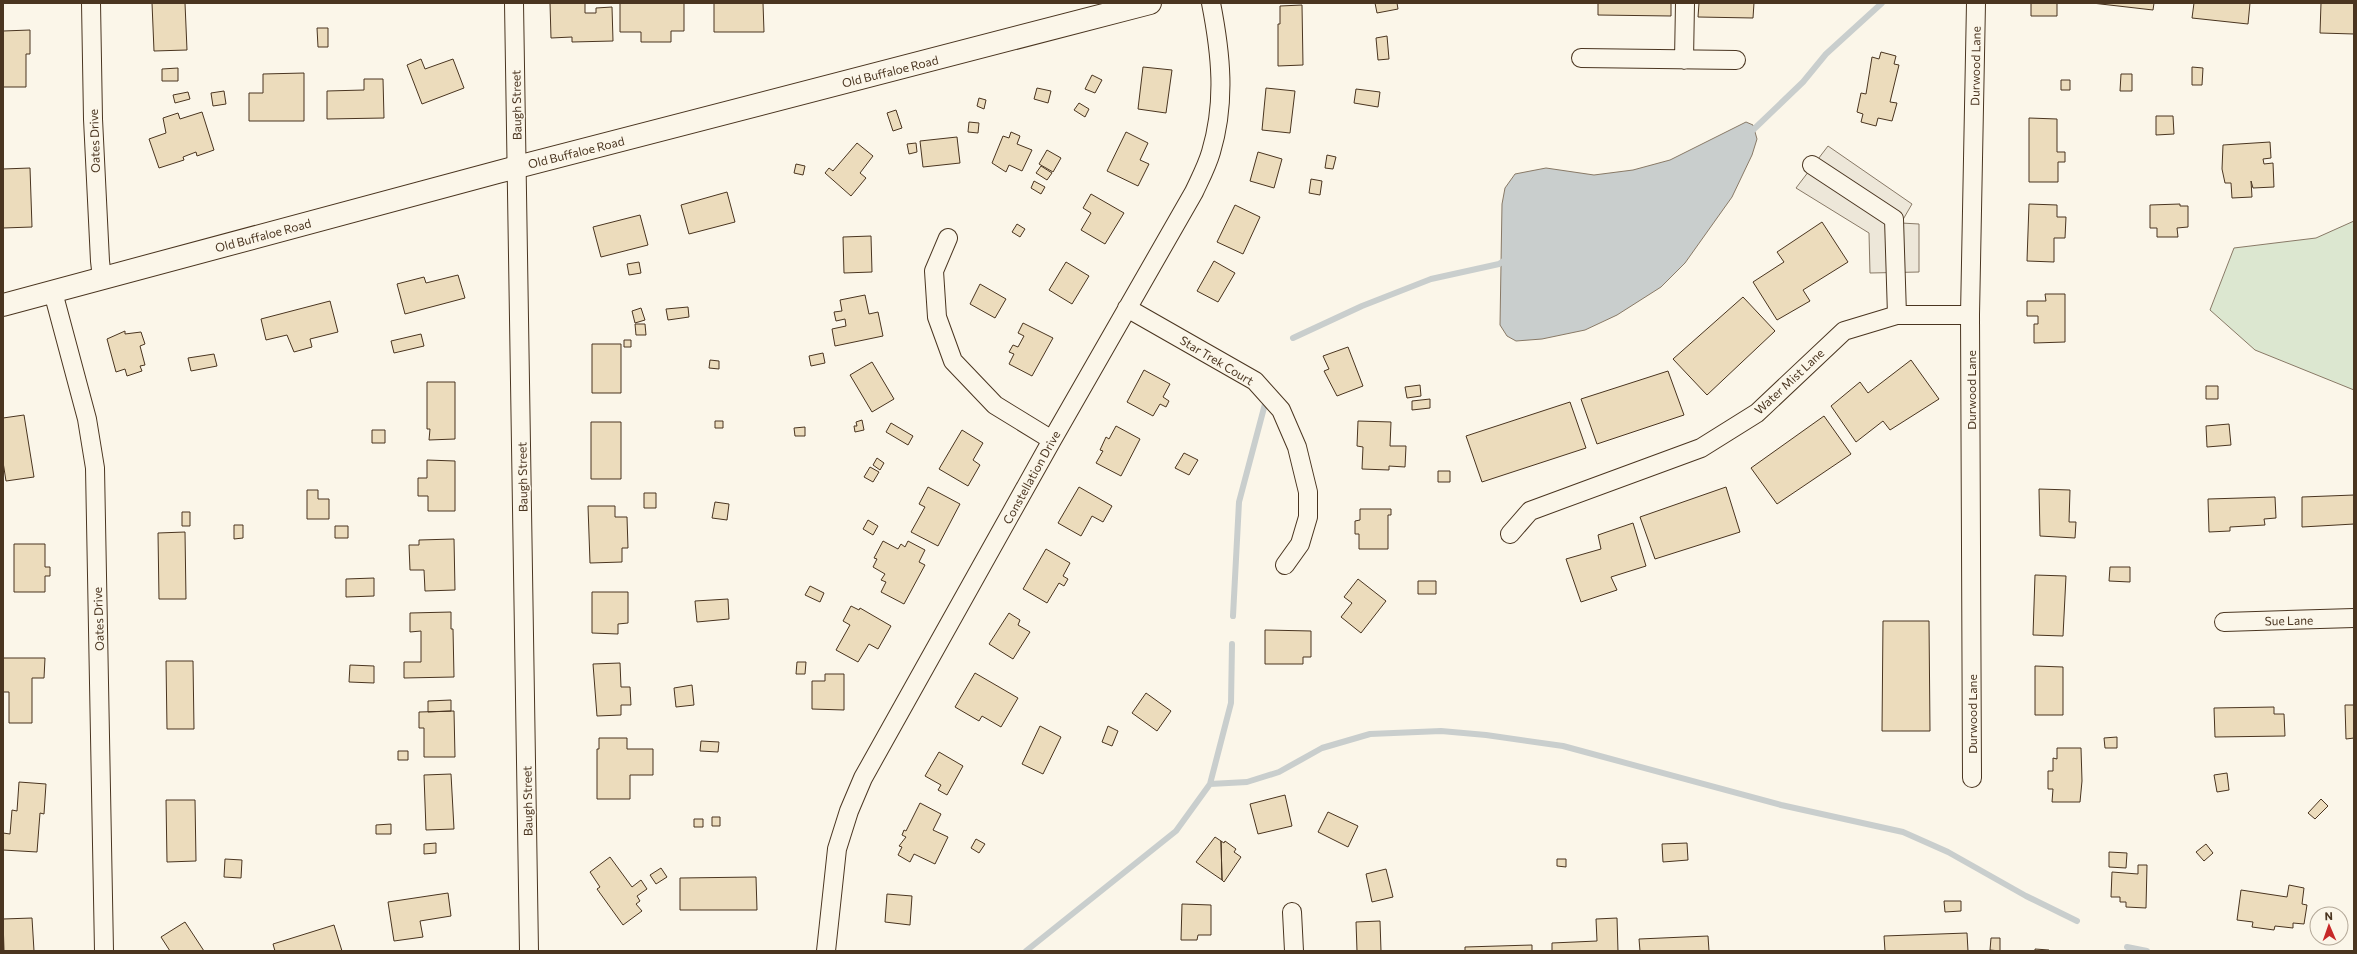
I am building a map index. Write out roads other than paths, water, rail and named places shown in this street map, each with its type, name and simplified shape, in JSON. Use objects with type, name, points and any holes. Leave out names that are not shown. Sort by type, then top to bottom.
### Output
[{"type":"street","name":"Oates Drive","points":[[91,3],[93,119],[102,278]]},
{"type":"street","name":"Baugh Street","points":[[514,3],[529,951]]},
{"type":"street","name":"Old Buffaloe Road","points":[[3,305],[516,167],[1150,3]]},
{"type":"street","name":"Constellation Drive","points":[[826,951],[837,850],[849,811],[863,778],[1052,440],[1194,192],[1211,153],[1222,93],[1221,62],[1211,3]]},
{"type":"street","points":[[1684,60],[1685,3]]},
{"type":"street","name":"Durwood Lane","points":[[1972,778],[1970,315],[1976,3]]},
{"type":"street","points":[[1581,58],[1736,60]]},
{"type":"street","points":[[1812,165],[1894,219],[1897,315]]},
{"type":"street","points":[[948,238],[934,271],[937,317],[953,361],[995,405],[1052,440]]},
{"type":"street","name":"Oates Drive","points":[[53,292],[87,419],[95,468],[104,951]]},
{"type":"street","name":"Star Trek Court","points":[[1127,308],[1255,381],[1281,410],[1298,447],[1308,492],[1308,517],[1300,544],[1285,565]]},
{"type":"street","name":"Water Mist Lane","points":[[1510,534],[1530,511],[1700,448],[1757,413],[1844,331],[1897,315],[1970,315]]},
{"type":"street","name":"Sue Lane","points":[[2224,622],[2354,618]]},
{"type":"street","points":[[1292,912],[1294,951]]},
{"type":"waterway","points":[[1747,133],[1753,130],[1803,82],[1826,54],[1882,3]]},
{"type":"waterway","points":[[1293,338],[1362,306],[1431,279],[1499,264],[1505,260]]},
{"type":"waterway","points":[[1233,616],[1239,502],[1265,404]]},
{"type":"waterway","points":[[1026,951],[1176,831],[1210,784],[1231,703],[1232,644]]},
{"type":"waterway","points":[[1210,784],[1247,782],[1279,772],[1322,748],[1370,734],[1441,731],[1486,735],[1563,746],[1781,805],[1903,832],[1948,852],[2026,896],[2077,921]]},
{"type":"waterway","points":[[2127,947],[2147,951]]}]
